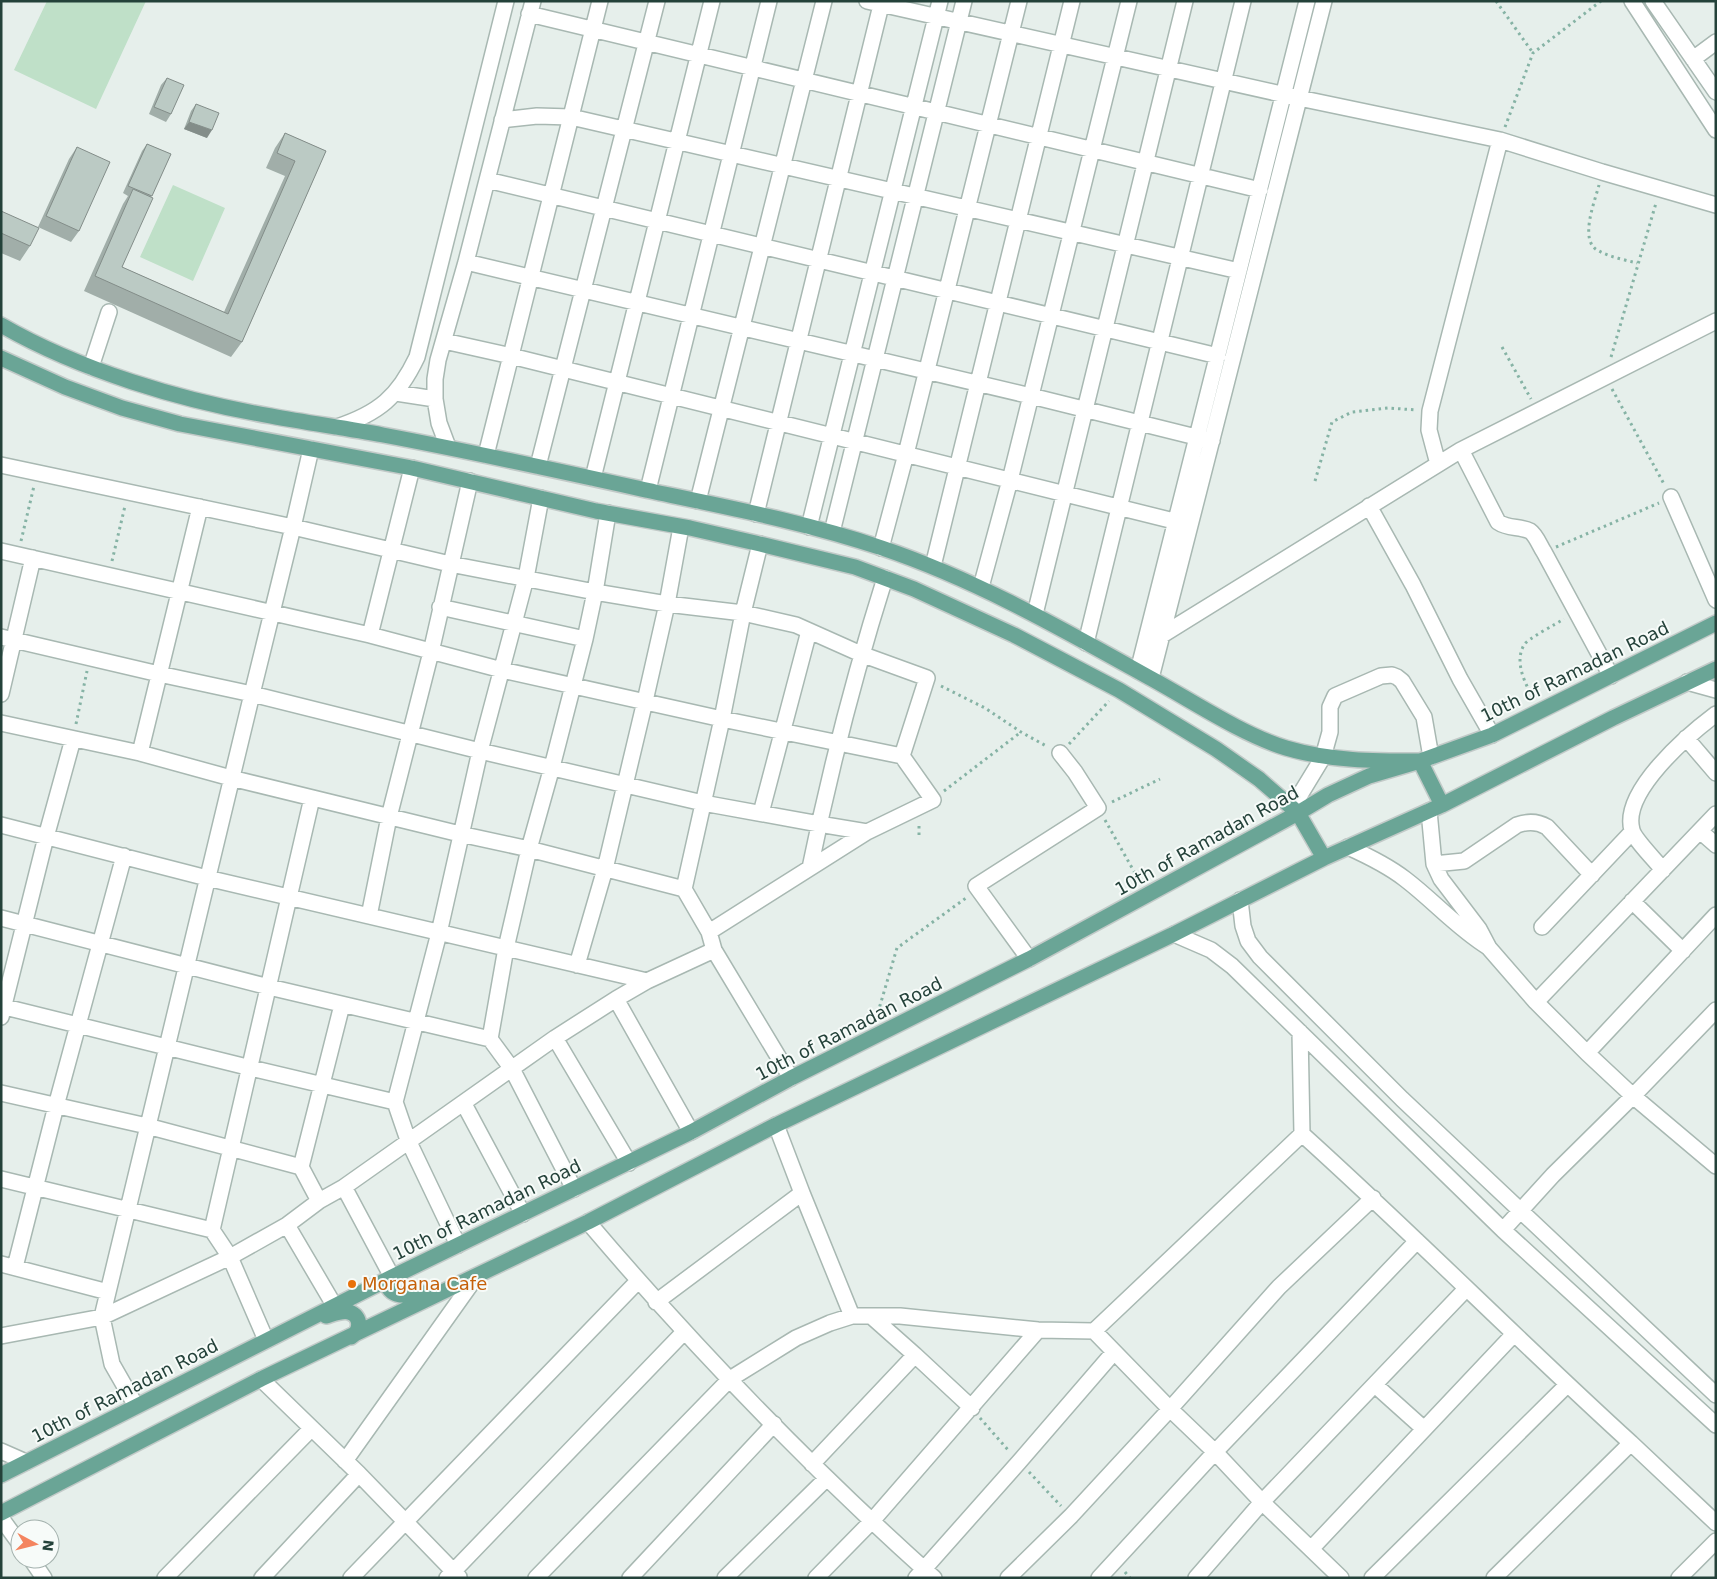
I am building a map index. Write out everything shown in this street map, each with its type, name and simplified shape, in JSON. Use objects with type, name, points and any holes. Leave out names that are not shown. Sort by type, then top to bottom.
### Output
[{"type":"main road","points":[[1,325],[20,336],[91,367],[200,401],[268,416],[448,447],[538,466],[832,532],[881,548],[933,566],[1036,614],[1242,729],[1282,747],[1324,758],[1367,761],[1426,759],[1435,808]]},
{"type":"main road","points":[[1,358],[65,388],[122,408],[180,424],[412,468],[608,513],[760,544],[855,567],[914,589],[1014,635],[1120,690],[1216,749],[1259,779],[1295,811],[1324,858]]},
{"type":"main road","name":"10th of Ramadan Road","points":[[1,1475],[334,1305],[691,1132],[791,1078],[1029,959],[1147,896],[1295,811],[1369,776],[1426,759],[1492,735],[1716,623]]},
{"type":"main road","points":[[1,1513],[261,1379],[446,1292],[588,1222],[776,1125],[1174,934],[1324,858],[1435,808],[1716,668]]},
{"type":"main road","points":[[389,1278],[387,1284],[392,1292],[400,1295],[446,1292]]},
{"type":"main road","points":[[303,1322],[347,1311],[355,1315],[359,1323],[357,1332],[350,1337]]},
{"type":"street","points":[[337,427],[359,420],[379,408],[396,392],[408,376],[417,357],[506,1]]},
{"type":"street","points":[[486,455],[600,1]]},
{"type":"street","points":[[538,466],[657,1]]},
{"type":"street","points":[[593,478],[712,1]]},
{"type":"street","points":[[648,490],[769,1]]},
{"type":"street","points":[[698,501],[824,1]]},
{"type":"street","points":[[809,527],[940,1]]},
{"type":"street","points":[[832,532],[964,1]]},
{"type":"street","points":[[881,548],[927,372],[1019,1]]},
{"type":"street","points":[[933,566],[1072,1]]},
{"type":"street","points":[[981,587],[1010,480],[1129,1]]},
{"type":"street","points":[[1036,614],[1185,1]]},
{"type":"street","points":[[1086,643],[1243,1]]},
{"type":"street","points":[[1144,675],[1145,646],[1183,523],[1291,96],[1307,1]]},
{"type":"street","points":[[1204,439],[1218,356],[1260,190],[1324,1]]},
{"type":"street","points":[[1632,1],[1716,130]]},
{"type":"street","points":[[1653,1],[1716,92]]},
{"type":"street","points":[[756,514],[860,94],[877,2],[1223,81],[1500,140],[1716,205]]},
{"type":"street","points":[[448,447],[439,424],[435,399],[438,360],[466,262],[531,8],[593,30],[1260,190]]},
{"type":"street","points":[[1693,60],[1716,42]]},
{"type":"street","points":[[502,120],[537,116],[571,117],[1239,271]]},
{"type":"street","points":[[1438,464],[1429,430],[1430,411],[1500,140]]},
{"type":"street","points":[[487,180],[1218,356]]},
{"type":"street","points":[[466,262],[1204,439]]},
{"type":"street","points":[[91,367],[109,312]]},
{"type":"street","points":[[1145,646],[1461,450],[1716,320]]},
{"type":"street","points":[[444,341],[1183,523]]},
{"type":"street","points":[[396,392],[435,399]]},
{"type":"street","points":[[136,1406],[112,1364],[102,1317],[271,614],[294,527],[311,449]]},
{"type":"street","points":[[1461,450],[1498,522],[1505,526],[1530,531],[1544,552],[1611,676]]},
{"type":"street","points":[[1,465],[294,527],[450,564],[595,592],[667,604],[743,613],[796,625],[861,654],[927,678],[902,756]]},
{"type":"street","points":[[370,635],[412,468]]},
{"type":"street","points":[[369,916],[389,816],[431,652],[470,481]]},
{"type":"street","points":[[1671,497],[1716,600]]},
{"type":"street","points":[[458,1245],[408,1140],[395,1102],[439,933],[480,751],[526,578],[541,498]]},
{"type":"street","points":[[1369,506],[1413,585],[1460,680],[1492,735]]},
{"type":"street","points":[[140,753],[200,507]]},
{"type":"street","points":[[490,1040],[506,948],[529,849],[585,639],[608,513]]},
{"type":"street","points":[[1144,675],[1162,635],[1183,523]]},
{"type":"street","points":[[577,965],[605,869],[645,701],[667,604],[681,527]]},
{"type":"street","points":[[760,544],[743,613],[722,719],[684,890],[709,932],[714,950],[791,1078]]},
{"type":"street","points":[[1,551],[370,635],[502,670],[722,719],[902,756],[933,800],[867,832],[709,932]]},
{"type":"street","points":[[1,694],[8,638],[26,556]]},
{"type":"street","points":[[810,868],[861,654],[884,578]]},
{"type":"street","points":[[440,607],[585,639]]},
{"type":"street","points":[[761,813],[809,630]]},
{"type":"street","points":[[8,638],[252,694],[480,751],[703,803],[867,832]]},
{"type":"street","points":[[1295,811],[1324,758],[1332,718],[1330,707],[1335,696],[1386,674],[1402,681],[1424,717],[1428,732],[1426,759]]},
{"type":"street","points":[[1687,682],[1716,690]]},
{"type":"street","points":[[1663,870],[1632,832],[1631,810],[1636,797],[1674,750],[1716,714]]},
{"type":"street","points":[[1,723],[140,753],[312,798],[529,849],[684,890]]},
{"type":"street","points":[[1686,738],[1716,773]]},
{"type":"street","points":[[73,739],[2,1010],[78,1025],[395,1102]]},
{"type":"street","points":[[1029,959],[976,886],[1098,808],[1075,772],[1060,753]]},
{"type":"street","points":[[212,1230],[312,798]]},
{"type":"street","points":[[1435,808],[1434,864],[1441,879],[1479,929],[1489,948],[1536,1002],[1587,1054],[1633,1096],[1716,1166]]},
{"type":"street","points":[[1536,1002],[1716,814]]},
{"type":"street","points":[[1434,864],[1464,861],[1517,825],[1526,822],[1541,824],[1547,827],[1592,875]]},
{"type":"street","points":[[1,825],[207,878],[647,981]]},
{"type":"street","points":[[1700,831],[1716,845]]},
{"type":"street","points":[[1542,927],[1632,832]]},
{"type":"street","points":[[1348,847],[1381,862],[1406,880],[1469,935],[1489,948]]},
{"type":"street","points":[[108,1292],[8,1265],[36,1187],[99,944],[124,856]]},
{"type":"street","points":[[1240,900],[1243,926],[1248,941],[1260,958],[1402,1099],[1716,1395]]},
{"type":"street","points":[[1632,901],[1683,951]]},
{"type":"street","points":[[1,918],[268,987],[490,1040],[512,1069],[574,1189]]},
{"type":"street","points":[[1587,1054],[1715,918]]},
{"type":"street","points":[[1174,934],[1211,950],[1232,966],[1503,1230],[1716,1426]]},
{"type":"street","points":[[1,1336],[102,1317],[230,1257],[287,1225],[319,1201],[344,1187],[408,1140],[464,1104],[556,1038],[616,999],[647,981],[714,950]]},
{"type":"street","points":[[616,999],[691,1132]]},
{"type":"street","points":[[319,1201],[302,1167],[342,1005]]},
{"type":"street","points":[[1503,1230],[1553,1175],[1716,1010]]},
{"type":"street","points":[[1300,1032],[1302,1134],[1716,1523]]},
{"type":"street","points":[[556,1038],[629,1163]]},
{"type":"street","points":[[1,1093],[148,1126],[302,1167]]},
{"type":"street","points":[[464,1104],[523,1214]]},
{"type":"street","points":[[776,1125],[852,1316]]},
{"type":"street","points":[[536,1578],[730,1379],[796,1338],[830,1323],[852,1316],[900,1316],[1038,1330],[1094,1331],[1302,1134]]},
{"type":"street","points":[[1,1179],[212,1230],[230,1257],[266,1340]]},
{"type":"street","points":[[344,1187],[389,1278]]},
{"type":"street","points":[[656,1302],[802,1194]]},
{"type":"street","points":[[1008,1578],[1070,1516],[1170,1409],[1279,1287],[1372,1198]]},
{"type":"street","points":[[588,1222],[684,1332],[812,1464],[925,1575],[1114,1352]]},
{"type":"street","points":[[287,1225],[334,1305]]},
{"type":"street","points":[[1099,1578],[1215,1452],[1417,1241]]},
{"type":"street","points":[[345,1461],[476,1277]]},
{"type":"street","points":[[352,1578],[638,1281]]},
{"type":"street","points":[[1196,1578],[1262,1502],[1376,1385],[1466,1288]]},
{"type":"street","points":[[872,1316],[972,1408]]},
{"type":"street","points":[[816,1578],[872,1521],[1038,1330]]},
{"type":"street","points":[[1094,1331],[1215,1452],[1262,1502],[1341,1578]]},
{"type":"street","points":[[261,1379],[406,1521],[453,1575],[684,1332]]},
{"type":"street","points":[[1311,1549],[1423,1428],[1514,1334]]},
{"type":"street","points":[[812,1464],[915,1355]]},
{"type":"street","points":[[1372,1578],[1567,1384]]},
{"type":"street","points":[[1376,1385],[1423,1428]]},
{"type":"street","points":[[630,1578],[774,1424]]},
{"type":"street","points":[[165,1578],[312,1428]]},
{"type":"street","points":[[1494,1578],[1632,1443]]},
{"type":"street","points":[[1,1451],[26,1462]]},
{"type":"street","points":[[262,1578],[359,1474]]},
{"type":"street","points":[[725,1578],[827,1478]]},
{"type":"street","points":[[1,1518],[10,1530]]},
{"type":"street","points":[[1679,1578],[1716,1541]]},
{"type":"path","points":[[1496,1],[1534,53]]},
{"type":"path","points":[[1500,140],[1534,53],[1601,1]]},
{"type":"path","points":[[1602,172],[1588,229],[1589,240],[1598,251],[1637,263]]},
{"type":"path","points":[[1544,552],[1671,497],[1605,377],[1660,188]]},
{"type":"path","points":[[1502,347],[1538,411]]},
{"type":"path","points":[[1315,481],[1332,422],[1352,412],[1388,408],[1430,411]]},
{"type":"path","points":[[26,556],[37,474]]},
{"type":"path","points":[[109,576],[129,493]]},
{"type":"path","points":[[1540,712],[1522,676],[1521,653],[1524,643],[1577,611]]},
{"type":"path","points":[[73,739],[90,658]]},
{"type":"path","points":[[927,678],[985,708],[1021,732],[1060,753],[1120,690]]},
{"type":"path","points":[[933,800],[1021,732]]},
{"type":"path","points":[[1147,896],[1098,808],[1160,779]]},
{"type":"path","points":[[870,1039],[897,948],[964,900],[976,886]]},
{"type":"path","points":[[972,1408],[1070,1516]]},
{"type":"green space","points":[[47,1],[146,1],[96,109],[14,70]]},
{"type":"green space","points":[[173,185],[225,208],[193,281],[140,257]]},
{"type":"building","points":[[167,78],[184,85],[171,114],[154,107]]},
{"type":"building","points":[[196,104],[219,113],[212,130],[189,122]]},
{"type":"building","points":[[285,133],[326,151],[242,342],[95,276],[133,189],[153,198],[122,267],[228,314],[295,161],[277,153]]},
{"type":"building","points":[[147,144],[171,154],[152,196],[128,186]]},
{"type":"building","points":[[77,147],[110,162],[79,231],[46,216]]},
{"type":"building","points":[[1,211],[39,228],[30,246],[1,233]]},
{"type":"place","name":"Morgana Cafe","points":[[352,1284]]}]
